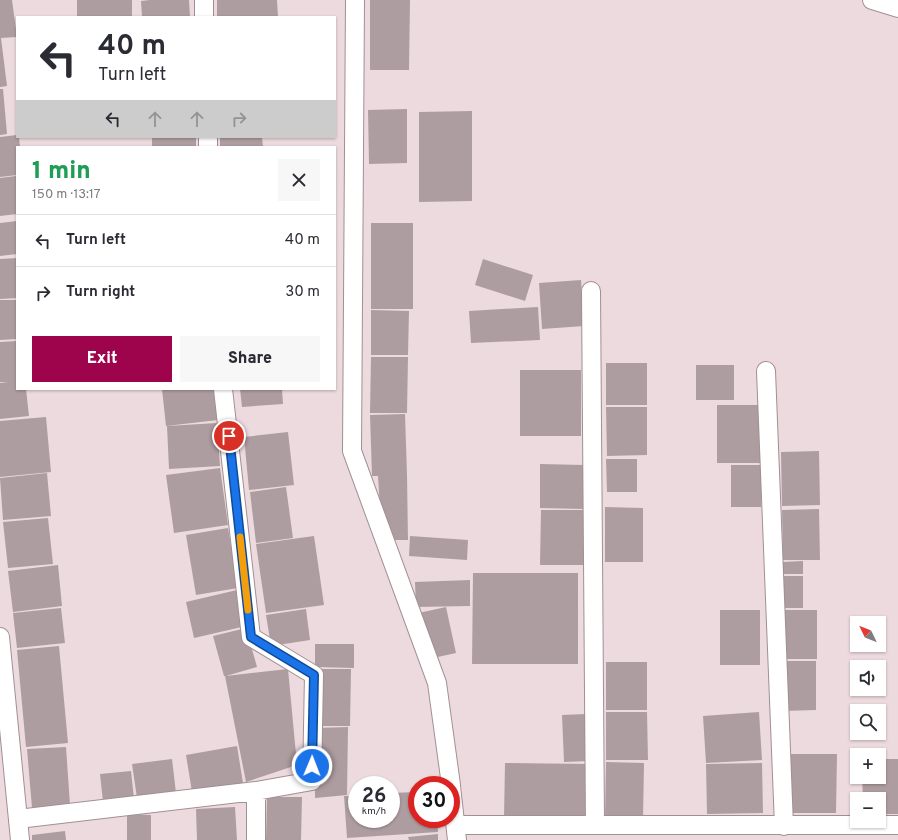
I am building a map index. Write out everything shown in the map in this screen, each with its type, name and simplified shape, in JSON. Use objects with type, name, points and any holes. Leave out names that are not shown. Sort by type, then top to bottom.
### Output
[{"type":"street","points":[[204,0],[204,16]]},
{"type":"street","points":[[355,0],[352,451],[437,683],[450,776]]},
{"type":"street","points":[[872,0],[898,8]]},
{"type":"street","points":[[591,291],[595,825]]},
{"type":"street","points":[[766,371],[784,826]]},
{"type":"street","points":[[18,819],[256,791],[312,781],[314,675],[251,637],[223,390]]},
{"type":"street","points":[[0,637],[6,764],[18,819],[20,840]]},
{"type":"street","points":[[256,791],[256,840]]},
{"type":"street","points":[[456,832],[595,825],[898,825]]},
{"type":"building","points":[[0,0],[12,0],[16,37],[1,38],[7,86],[0,87]]},
{"type":"building","points":[[77,0],[132,0],[132,16],[77,16]]},
{"type":"building","points":[[189,0],[190,16],[142,16],[141,1]]},
{"type":"building","points":[[217,0],[277,0],[278,16],[217,16]]},
{"type":"building","points":[[370,0],[410,0],[409,70],[370,70]]},
{"type":"building","points":[[0,89],[3,89],[7,134],[0,135]]},
{"type":"building","points":[[407,109],[407,163],[369,164],[368,110]]},
{"type":"building","points":[[472,111],[472,201],[419,202],[419,112]]},
{"type":"building","points":[[16,135],[16,138],[19,138],[20,146],[16,146],[16,175],[0,177],[0,137]]},
{"type":"building","points":[[152,138],[196,138],[196,146],[152,146]]},
{"type":"building","points":[[220,138],[262,138],[263,146],[220,146]]},
{"type":"building","points":[[16,176],[16,214],[0,216],[0,178]]},
{"type":"building","points":[[16,221],[16,254],[0,256],[0,223]]},
{"type":"building","points":[[371,223],[413,223],[413,309],[371,309]]},
{"type":"building","points":[[16,258],[16,298],[0,299],[0,259]]},
{"type":"building","points":[[483,259],[533,275],[525,301],[475,285]]},
{"type":"building","points":[[581,280],[584,326],[542,329],[539,283]]},
{"type":"building","points":[[0,300],[16,300],[16,339],[0,340]]},
{"type":"building","points":[[538,307],[540,340],[471,343],[469,311]]},
{"type":"building","points":[[371,310],[409,311],[408,355],[371,355]]},
{"type":"building","points":[[16,341],[16,390],[26,390],[29,416],[0,419],[0,383],[8,382],[0,382],[0,342]]},
{"type":"building","points":[[371,357],[408,357],[407,413],[370,413]]},
{"type":"building","points":[[606,363],[647,363],[647,405],[606,405]]},
{"type":"building","points":[[696,365],[734,365],[734,400],[696,400]]},
{"type":"building","points":[[520,370],[581,370],[581,436],[520,436]]},
{"type":"building","points":[[162,390],[215,390],[218,420],[166,426]]},
{"type":"building","points":[[240,390],[282,390],[283,404],[242,407]]},
{"type":"building","points":[[717,405],[761,405],[761,463],[717,463]]},
{"type":"building","points":[[606,407],[647,407],[647,455],[607,456]]},
{"type":"building","points":[[405,414],[408,540],[382,540],[378,476],[372,476],[370,415]]},
{"type":"building","points":[[46,417],[51,472],[0,477],[0,421]]},
{"type":"building","points":[[217,423],[220,466],[169,469],[167,426]]},
{"type":"building","points":[[288,432],[294,485],[249,490],[244,437]]},
{"type":"building","points":[[819,451],[820,505],[782,506],[781,452]]},
{"type":"building","points":[[606,459],[637,459],[637,492],[607,492]]},
{"type":"building","points":[[540,464],[584,465],[583,509],[540,508]]},
{"type":"building","points":[[731,465],[761,465],[761,507],[731,507]]},
{"type":"building","points":[[220,468],[228,525],[174,533],[166,475]]},
{"type":"building","points":[[47,473],[51,516],[3,520],[0,478]]},
{"type":"building","points":[[286,487],[293,538],[256,543],[250,492]]},
{"type":"building","points":[[605,507],[643,508],[643,562],[605,562]]},
{"type":"building","points":[[819,509],[820,560],[783,560],[782,510]]},
{"type":"building","points":[[541,510],[583,510],[583,565],[540,565]]},
{"type":"building","points":[[48,518],[53,564],[8,568],[3,522]]},
{"type":"building","points":[[228,528],[238,588],[196,595],[186,535]]},
{"type":"building","points":[[314,536],[324,605],[266,613],[256,544]]},
{"type":"building","points":[[410,536],[468,540],[467,560],[409,556]]},
{"type":"building","points":[[803,561],[803,574],[783,574],[783,562]]},
{"type":"building","points":[[58,565],[62,606],[13,612],[8,571]]},
{"type":"building","points":[[473,573],[578,573],[578,664],[472,664]]},
{"type":"building","points":[[783,576],[803,576],[803,608],[783,608]]},
{"type":"building","points":[[470,580],[470,606],[416,607],[415,582]]},
{"type":"building","points":[[237,590],[246,626],[194,638],[186,602]]},
{"type":"building","points":[[446,607],[456,653],[424,660],[414,614]]},
{"type":"building","points":[[61,608],[65,643],[17,648],[13,613]]},
{"type":"building","points":[[306,609],[310,640],[271,646],[266,615]]},
{"type":"building","points":[[720,610],[760,610],[760,665],[720,665]]},
{"type":"building","points":[[783,610],[817,610],[817,659],[783,659]]},
{"type":"building","points":[[246,628],[257,667],[226,676],[288,669],[297,765],[246,782],[225,676],[213,636]]},
{"type":"building","points":[[315,644],[354,644],[354,668],[315,667]]},
{"type":"building","points":[[59,646],[68,743],[26,747],[17,650]]},
{"type":"building","points":[[783,661],[816,661],[816,710],[783,711]]},
{"type":"building","points":[[606,662],[647,662],[647,710],[606,710]]},
{"type":"building","points":[[315,669],[351,669],[350,726],[315,726]]},
{"type":"building","points":[[606,712],[647,712],[648,760],[606,760]]},
{"type":"building","points":[[759,712],[762,760],[706,763],[703,716]]},
{"type":"building","points":[[586,714],[588,761],[564,762],[562,715]]},
{"type":"building","points":[[348,727],[347,795],[315,798],[315,728]]},
{"type":"building","points":[[237,746],[243,783],[192,792],[186,755]]},
{"type":"building","points":[[66,747],[70,805],[32,808],[27,749]]},
{"type":"building","points":[[785,754],[837,754],[836,813],[785,813]]},
{"type":"building","points":[[172,759],[176,793],[137,798],[132,764]]},
{"type":"building","points":[[886,759],[898,759],[898,814],[886,814],[886,792],[863,792],[862,784],[886,784]]},
{"type":"building","points":[[606,762],[644,763],[643,819],[605,818]]},
{"type":"building","points":[[505,763],[587,764],[586,818],[504,817]]},
{"type":"building","points":[[762,763],[763,813],[707,814],[706,764]]},
{"type":"building","points":[[131,771],[134,799],[103,802],[100,774]]},
{"type":"building","points":[[408,792],[408,828],[438,828],[438,832],[347,838],[344,796],[348,796],[348,828],[400,828],[400,793]]},
{"type":"building","points":[[267,797],[302,797],[301,840],[266,840]]},
{"type":"building","points":[[235,807],[237,840],[197,840],[196,809]]},
{"type":"building","points":[[127,814],[151,815],[151,840],[127,840]]},
{"type":"building","points":[[65,831],[66,840],[32,840],[32,835]]},
{"type":"building","points":[[438,834],[438,840],[409,840],[408,837]]},
{"type":"slow traffic","points":[[240,537],[248,610]]},
{"type":"route","points":[[229,436],[251,637],[314,675],[312,766]]}]
